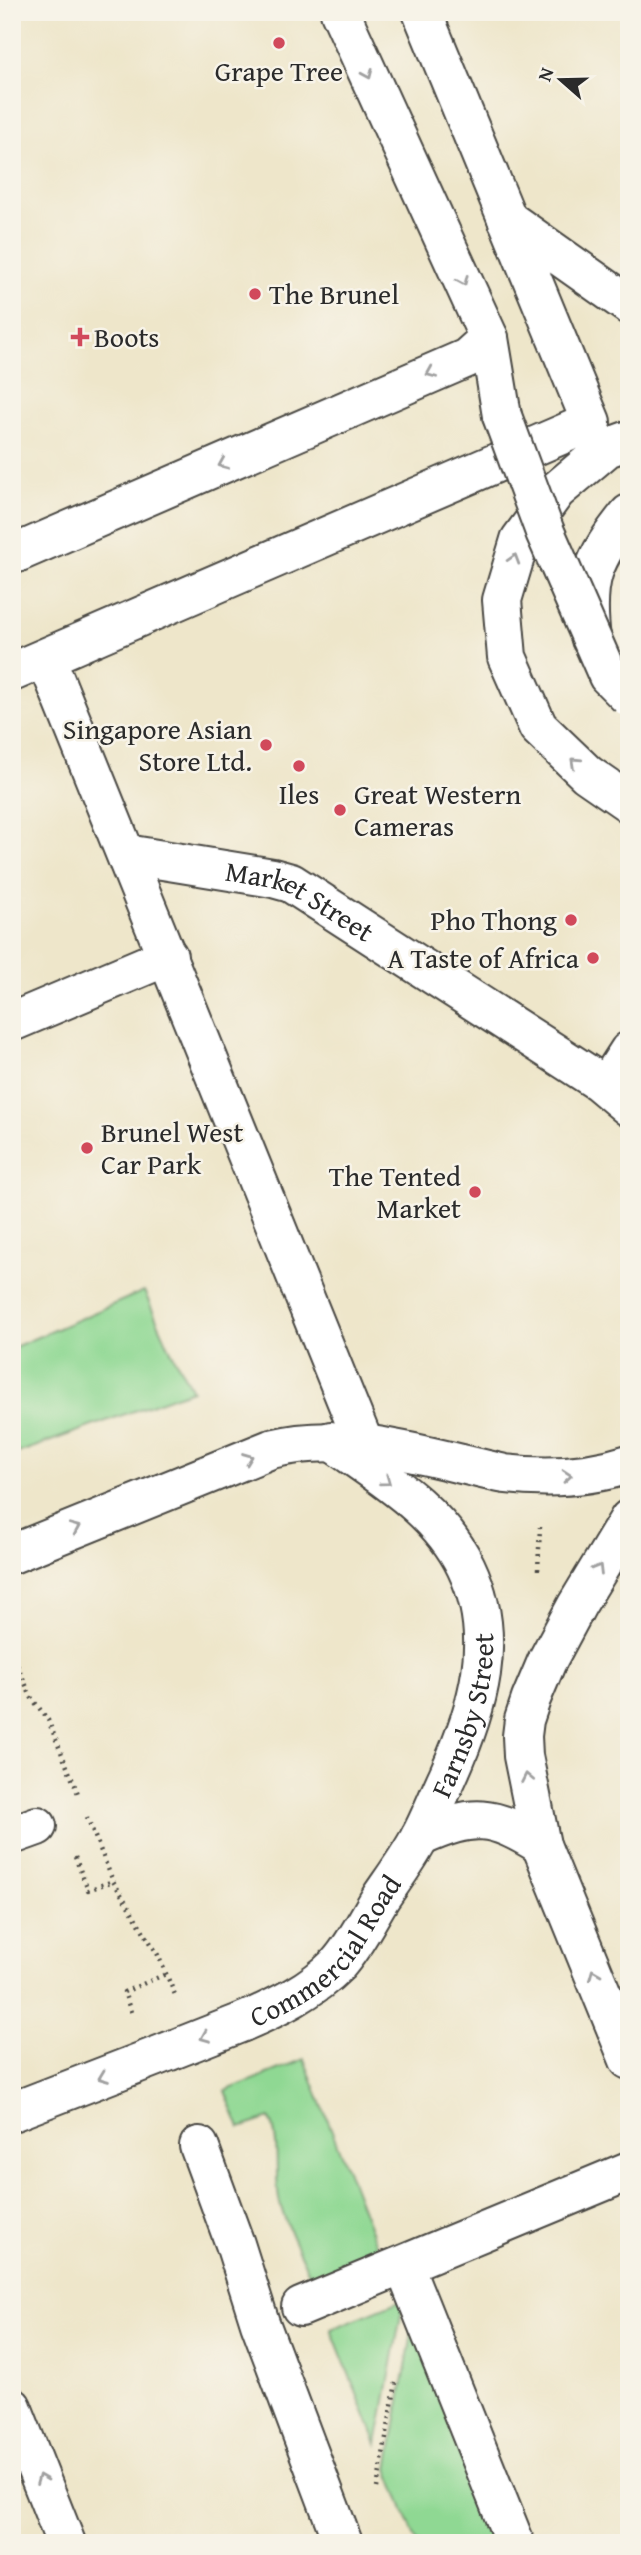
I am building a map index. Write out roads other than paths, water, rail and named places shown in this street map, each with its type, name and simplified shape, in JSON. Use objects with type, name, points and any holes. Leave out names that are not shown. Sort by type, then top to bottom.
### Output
[{"type":"street","points":[[340,12],[489,338],[502,416],[545,532],[608,676],[629,696]]},
{"type":"street","points":[[348,1442],[175,972],[126,854],[29,665],[592,422],[422,12]]},
{"type":"street","points":[[507,219],[629,305]]},
{"type":"street","points":[[12,555],[467,358],[489,338]]},
{"type":"street","points":[[629,440],[607,448],[556,491],[520,540],[502,600],[507,657],[538,727],[587,774],[629,803]]},
{"type":"street","points":[[629,514],[604,544],[591,575],[588,606],[591,639],[606,672],[629,696]]},
{"type":"street","name":"Market Street","points":[[126,854],[291,883],[598,1081],[629,1107]]},
{"type":"street","points":[[12,1022],[175,972]]},
{"type":"street","points":[[12,1554],[271,1449],[307,1442],[348,1442],[505,1474],[543,1477],[583,1475],[629,1464]]},
{"type":"street","name":"Farnsby Street","points":[[348,1442],[438,1526],[466,1566],[476,1593],[483,1651],[475,1708],[467,1733],[420,1837]]},
{"type":"street","points":[[629,1519],[547,1661],[524,1720],[523,1756],[541,1845],[620,2007],[629,2060]]},
{"type":"street","points":[[420,1837],[475,1819],[504,1823],[541,1845]]},
{"type":"street","name":"Commercial Road","points":[[12,2112],[243,2022],[276,2008],[315,1985],[340,1962],[420,1837]]},
{"type":"street","points":[[199,2146],[260,2323],[343,2543]]},
{"type":"street","points":[[301,2307],[629,2171]]},
{"type":"street","points":[[404,2266],[515,2543]]},
{"type":"street","points":[[12,2407],[66,2543]]},
{"type":"place","name":"Grape Tree","points":[[279,43]]},
{"type":"place","name":"The Brunel","points":[[255,294]]},
{"type":"place","name":"Boots","points":[[80,337]]},
{"type":"place","name":"Singapore Asian Store Ltd.","points":[[266,745]]},
{"type":"place","name":"Iles","points":[[299,766]]},
{"type":"place","name":"Great Western Cameras","points":[[340,810]]},
{"type":"place","name":"Pho Thong","points":[[571,920]]},
{"type":"place","name":"A Taste of Africa","points":[[593,958]]},
{"type":"place","name":"Brunel West Car Park","points":[[87,1148]]},
{"type":"place","name":"The Tented Market","points":[[475,1192]]}]
